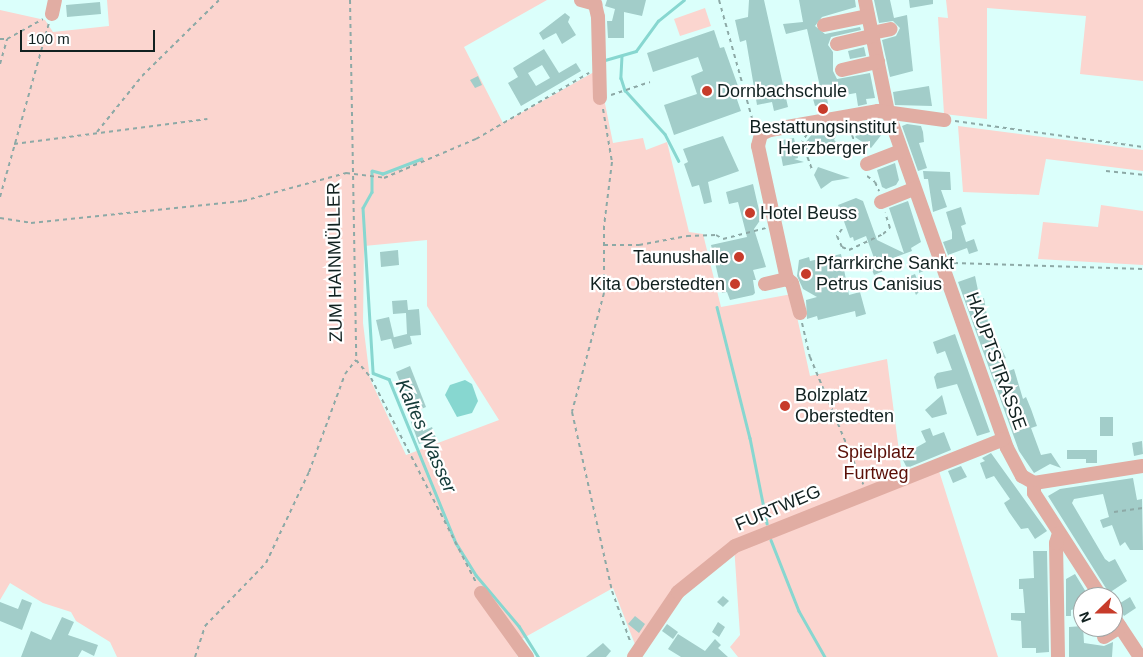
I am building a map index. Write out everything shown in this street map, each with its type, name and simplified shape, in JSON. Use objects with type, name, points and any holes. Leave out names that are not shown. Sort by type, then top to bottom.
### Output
[{"type":"street","points":[[581,0],[596,2],[600,98]]},
{"type":"street","name":"HAUPTSTRASSE","points":[[865,0],[888,112],[1004,439],[1022,476],[1034,483],[1034,493],[1094,587]]},
{"type":"street","points":[[824,25],[868,16]]},
{"type":"street","points":[[841,46],[873,37],[891,29]]},
{"type":"street","points":[[842,70],[878,62]]},
{"type":"street","points":[[800,313],[792,283],[787,279],[758,146],[758,131],[888,112],[944,120]]},
{"type":"street","points":[[867,164],[901,151]]},
{"type":"street","points":[[882,203],[914,189]]},
{"type":"street","points":[[766,284],[787,279]]},
{"type":"street","name":"FURTWEG","points":[[635,656],[678,592],[735,546],[866,492],[1004,439]]},
{"type":"street","points":[[1034,483],[1143,466]]},
{"type":"street","points":[[1058,657],[1056,544],[1059,533]]},
{"type":"street","points":[[481,593],[526,657]]},
{"type":"street","points":[[1123,631],[1139,657]]},
{"type":"path","points":[[96,132],[142,76],[219,0]]},
{"type":"path","name":"ZUM HAINMÜLLER","points":[[350,0],[356,360],[371,378],[481,593]]},
{"type":"path","points":[[719,0],[758,131]]},
{"type":"path","points":[[0,64],[7,40],[54,7]]},
{"type":"path","points":[[0,197],[54,7]]},
{"type":"path","points":[[0,39],[7,40]]},
{"type":"path","points":[[0,218],[31,223],[243,201],[346,173],[378,179],[476,139],[598,69]]},
{"type":"path","points":[[623,91],[650,82]]},
{"type":"path","points":[[600,98],[612,162],[604,244],[604,292],[572,412],[612,591],[635,656]]},
{"type":"path","points":[[14,144],[207,118]]},
{"type":"path","points":[[944,120],[1143,146]]},
{"type":"path","points":[[809,123],[810,131],[802,142],[812,170]]},
{"type":"path","points":[[1106,172],[1143,175]]},
{"type":"path","points":[[842,229],[837,236],[842,246],[849,250],[883,234],[890,228],[882,203]]},
{"type":"path","points":[[604,244],[639,245],[687,236],[716,235],[723,238],[775,226]]},
{"type":"path","points":[[941,263],[1143,269]]},
{"type":"path","points":[[800,313],[810,357],[866,492]]},
{"type":"path","points":[[195,657],[205,626],[266,563],[309,472],[345,374],[356,360]]},
{"type":"path","points":[[1114,512],[1143,508]]},
{"type":"green space","name":"Spielplatz Furtweg","points":[[107,0],[547,0],[464,47],[503,123],[603,67],[601,84],[613,143],[643,138],[646,150],[667,142],[689,232],[703,234],[721,307],[792,294],[810,376],[887,359],[903,482],[939,471],[998,657],[738,657],[730,647],[740,635],[734,545],[717,556],[636,647],[613,588],[511,645],[518,657],[117,657],[110,642],[76,621],[71,612],[43,603],[10,583],[0,600],[0,10],[45,20],[53,32],[109,26]],"holes":[[[427,240],[427,306],[499,420],[406,455],[370,379],[363,323],[364,246]]]},
{"type":"green space","points":[[946,0],[1143,0],[1143,81],[1080,74],[1086,16],[987,8],[987,119],[944,114],[938,17],[948,18]]},
{"type":"green space","points":[[705,8],[711,26],[680,36],[674,19]]},
{"type":"green space","points":[[958,126],[1143,150],[1143,171],[1046,159],[1039,195],[963,192]]},
{"type":"green space","points":[[1101,205],[1143,211],[1143,265],[1038,259],[1043,222],[1098,227]]},
{"type":"water","points":[[465,380],[472,384],[478,401],[472,413],[457,417],[445,395],[450,385]]},
{"type":"building","points":[[607,0],[646,0],[642,16],[624,12],[624,38],[608,38],[607,21],[612,21],[615,9],[605,6]]},
{"type":"building","points":[[749,0],[764,0],[788,107],[774,111],[772,102],[757,105],[746,40],[740,42],[735,20],[748,17]]},
{"type":"building","points":[[799,0],[855,0],[856,7],[822,17],[815,26],[825,34],[860,27],[861,30],[831,37],[828,45],[833,52],[833,71],[837,79],[870,73],[875,98],[866,99],[867,104],[858,106],[856,93],[845,95],[843,86],[821,91],[807,29],[786,34],[783,24],[803,22]]},
{"type":"building","points":[[874,0],[890,0],[894,18],[907,15],[913,71],[890,77],[882,40],[896,36],[900,28],[893,21],[879,23]]},
{"type":"building","points":[[909,0],[933,0],[933,4],[910,8]]},
{"type":"building","points":[[100,2],[101,14],[67,17],[66,5]]},
{"type":"building","points":[[565,13],[570,17],[568,22],[576,35],[562,44],[556,33],[543,40],[539,33]]},
{"type":"building","name":"Dornbachschule","points":[[714,30],[720,48],[724,47],[738,86],[733,88],[741,111],[674,135],[664,105],[697,94],[691,76],[703,71],[698,57],[653,72],[647,53]]},
{"type":"building","points":[[864,47],[866,56],[850,59],[848,51]]},
{"type":"building","points":[[544,49],[559,73],[576,63],[581,71],[521,106],[508,83],[518,77],[513,68]],"holes":[[[542,65],[550,78],[536,86],[528,73]]]},
{"type":"building","points":[[478,76],[482,85],[475,88],[470,80]]},
{"type":"building","points":[[929,86],[932,106],[895,105],[893,92]]},
{"type":"building","points":[[826,93],[829,109],[820,111],[819,105],[815,106],[812,95]]},
{"type":"building","points":[[868,123],[882,134],[871,148],[855,137]]},
{"type":"building","points":[[907,124],[921,126],[924,142],[919,143],[927,168],[918,171],[902,126]]},
{"type":"building","points":[[832,131],[837,134],[834,140],[839,144],[831,155],[818,151],[812,155],[801,148],[813,133]]},
{"type":"building","points":[[723,136],[739,171],[708,182],[712,202],[704,204],[699,185],[692,187],[684,164],[688,162],[683,149]]},
{"type":"building","points":[[794,138],[798,158],[794,159],[804,162],[783,166],[779,145],[784,144],[783,140]]},
{"type":"building","points":[[895,163],[899,180],[896,185],[886,189],[882,187],[877,170]]},
{"type":"building","points":[[818,167],[850,178],[832,181],[821,189],[814,175]]},
{"type":"building","points":[[923,171],[950,172],[951,190],[941,190],[947,207],[933,212],[928,179],[924,179]]},
{"type":"building","points":[[753,184],[761,219],[754,229],[766,267],[753,270],[756,280],[753,280],[755,293],[753,295],[730,300],[727,292],[722,293],[711,245],[747,237],[738,202],[729,204],[726,192]]},
{"type":"building","points":[[856,198],[863,201],[877,240],[904,253],[889,208],[908,201],[921,242],[911,248],[912,251],[893,258],[895,264],[890,266],[891,268],[874,275],[868,260],[874,258],[866,236],[854,241],[853,237],[850,238],[838,205]]},
{"type":"building","points":[[961,207],[966,224],[961,226],[966,242],[974,239],[978,251],[969,254],[967,248],[948,255],[943,242],[952,239],[952,232],[946,212]]},
{"type":"building","points":[[398,250],[399,265],[381,267],[380,252]]},
{"type":"building","points":[[841,254],[849,295],[860,292],[866,314],[856,317],[855,311],[818,320],[817,316],[807,319],[806,300],[817,297],[803,289],[797,276],[799,260],[809,257],[810,261]]},
{"type":"building","points":[[930,259],[933,267],[919,273],[919,262]]},
{"type":"building","points":[[915,274],[921,290],[916,295],[908,277]]},
{"type":"building","points":[[975,276],[980,300],[984,298],[988,322],[1006,358],[1001,360],[1006,372],[1014,369],[1023,399],[1026,397],[1031,409],[1037,426],[1031,428],[1041,455],[1051,453],[1061,468],[1050,464],[1034,473],[1019,451],[958,282]]},
{"type":"building","points":[[407,300],[408,310],[419,309],[421,335],[410,336],[412,344],[394,349],[391,338],[407,334],[406,313],[393,314],[392,301]]},
{"type":"building","points":[[389,317],[394,338],[381,341],[376,320]]},
{"type":"building","points":[[955,334],[990,432],[977,436],[957,384],[937,389],[934,377],[937,373],[952,370],[945,351],[937,354],[933,342]]},
{"type":"building","points":[[410,366],[426,407],[412,413],[396,372]]},
{"type":"building","points":[[942,395],[947,414],[932,418],[925,410]]},
{"type":"building","points":[[1100,417],[1113,417],[1113,436],[1100,436]]},
{"type":"building","points":[[418,419],[423,431],[432,427],[436,438],[419,444],[411,422]]},
{"type":"building","points":[[930,428],[933,436],[944,432],[951,450],[907,468],[901,456],[926,442],[921,431]]},
{"type":"building","points":[[1142,441],[1143,454],[1134,456],[1132,443]]},
{"type":"building","points":[[1067,450],[1097,450],[1097,463],[1086,463],[1086,459],[1067,459]]},
{"type":"building","points":[[991,453],[1047,531],[1035,539],[1028,528],[1021,529],[1009,512],[1004,503],[1010,499],[994,476],[986,479],[980,463],[985,461],[982,458]]},
{"type":"building","points":[[961,466],[967,477],[953,483],[948,471]]},
{"type":"building","points":[[1133,478],[1137,500],[1142,499],[1143,550],[1130,550],[1125,542],[1120,546],[1112,525],[1103,528],[1100,520],[1109,517],[1103,494],[1074,499],[1072,503],[1105,559],[1109,562],[1115,559],[1127,581],[1118,587],[1105,587],[1048,496],[1060,489]]},
{"type":"building","points":[[1033,551],[1047,551],[1049,652],[1036,653],[1036,648],[1022,648],[1021,621],[1011,620],[1011,613],[1025,613],[1023,589],[1019,589],[1019,579],[1034,578]]},
{"type":"building","points":[[1075,574],[1083,587],[1073,587],[1073,610],[1071,610],[1071,616],[1066,616],[1066,579]]},
{"type":"building","points":[[723,596],[729,601],[723,607],[717,602]]},
{"type":"building","points":[[1130,597],[1136,608],[1124,616],[1123,614],[1123,601]]},
{"type":"building","points":[[22,599],[32,603],[22,630],[0,621],[0,602],[18,609]]},
{"type":"building","points":[[635,616],[645,624],[639,633],[628,624]]},
{"type":"building","points":[[62,617],[74,622],[68,635],[98,645],[94,656],[82,650],[78,657],[21,657],[31,631],[51,640]]},
{"type":"building","points":[[718,622],[725,627],[719,637],[712,632]]},
{"type":"building","points":[[667,624],[678,632],[673,639],[662,631]]},
{"type":"building","points":[[1069,627],[1073,627],[1073,637],[1084,637],[1084,643],[1104,646],[1113,642],[1112,657],[1069,657]]},
{"type":"building","points":[[678,634],[705,651],[715,639],[721,645],[718,648],[728,657],[681,657],[668,649]]},
{"type":"building","points":[[603,643],[611,651],[606,657],[586,657]]},
{"type":"waterway","name":"Kaltes Wasser","points":[[605,60],[636,51],[658,21],[684,0]]},
{"type":"waterway","name":"Kaltes Wasser","points":[[622,56],[621,78],[625,90],[665,134],[679,161]]},
{"type":"waterway","name":"Kaltes Wasser","points":[[422,159],[383,174],[372,171],[372,192],[363,208],[373,373],[389,379],[456,543],[476,575],[519,626],[538,657]]},
{"type":"waterway","name":"Kaltes Wasser","points":[[717,307],[750,438],[767,523]]},
{"type":"waterway","name":"Kaltes Wasser","points":[[771,540],[799,611],[825,657]]},
{"type":"place","name":"Dornbachschule","points":[[707,91]]},
{"type":"place","name":"Bestattungsinstitut Herzberger","points":[[823,109]]},
{"type":"place","name":"Hotel Beuss","points":[[750,213]]},
{"type":"place","name":"Taunushalle","points":[[739,257]]},
{"type":"place","name":"Pfarrkirche Sankt Petrus Canisius","points":[[806,274]]},
{"type":"place","name":"Kita Oberstedten","points":[[735,284]]},
{"type":"place","name":"Bolzplatz Oberstedten","points":[[785,406]]}]
